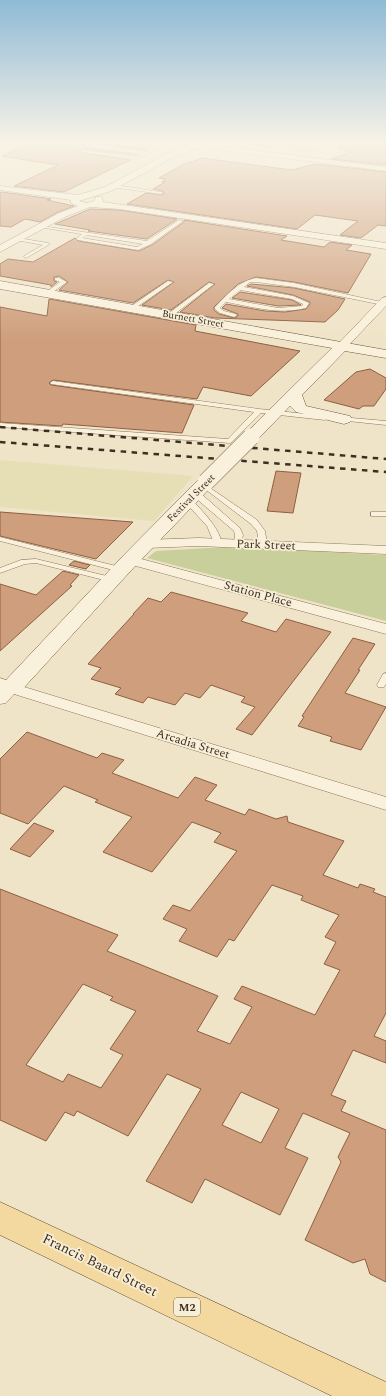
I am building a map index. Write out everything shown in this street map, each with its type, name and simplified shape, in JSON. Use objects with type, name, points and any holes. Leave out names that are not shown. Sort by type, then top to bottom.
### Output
[{"type":"main road","name":"Francis Baard Street","points":[[0,1218],[373,1396]]},
{"type":"street","points":[[0,249],[72,209]]},
{"type":"street","points":[[62,215],[72,209]]},
{"type":"street","points":[[140,209],[386,246]]},
{"type":"street","name":"Burnett Street","points":[[0,285],[386,354]]},
{"type":"street","name":"Festival Street","points":[[4,691],[198,490],[385,302]]},
{"type":"street","points":[[212,323],[232,329],[311,345],[320,348],[329,359],[350,354],[386,354]]},
{"type":"street","points":[[294,394],[298,406],[301,409],[344,419]]},
{"type":"street","name":"Park Street","points":[[146,544],[238,543],[386,550]]},
{"type":"street","name":"Station Place","points":[[121,570],[386,629]]},
{"type":"street","name":"Arcadia Street","points":[[4,691],[386,804]]},
{"type":"lane","points":[[87,233],[78,239],[135,249],[149,243],[181,221]]},
{"type":"lane","points":[[41,226],[149,243]]},
{"type":"lane","points":[[18,239],[48,244],[26,257]]},
{"type":"lane","points":[[47,294],[64,282],[57,279]]},
{"type":"lane","points":[[234,315],[218,310],[218,306],[249,281],[266,280],[385,302]]},
{"type":"lane","points":[[132,308],[170,282]]},
{"type":"lane","points":[[170,315],[210,284]]},
{"type":"lane","points":[[224,300],[288,310],[304,307],[306,303],[293,298],[239,288]]},
{"type":"lane","points":[[53,383],[275,413],[386,423]]},
{"type":"lane","points":[[0,425],[230,441],[259,411]]},
{"type":"lane","points":[[198,490],[216,534],[218,543]]},
{"type":"lane","points":[[198,490],[237,530],[239,535],[238,543]]},
{"type":"lane","points":[[198,490],[254,522],[261,531],[262,544]]},
{"type":"lane","points":[[374,514],[386,514]]},
{"type":"lane","points":[[0,539],[121,570]]},
{"type":"lane","points":[[0,572],[24,562],[36,561],[121,570]]},
{"type":"lane","points":[[380,685],[386,676]]},
{"type":"shaded area","points":[[0,460],[193,476],[154,521],[0,507]]},
{"type":"green space","points":[[225,547],[386,555],[386,621],[147,558],[156,551]]},
{"type":"building","points":[[0,209],[66,209],[40,222],[25,219],[11,227],[0,226]]},
{"type":"building","points":[[90,209],[119,210],[177,219],[147,239],[88,231],[90,230],[55,224]]},
{"type":"building","points":[[162,209],[386,209],[386,226],[378,225],[361,238],[340,235],[358,221],[315,215],[297,229]]},
{"type":"building","points":[[184,220],[287,236],[281,240],[324,247],[330,242],[352,245],[346,250],[371,254],[348,293],[294,282],[256,277],[238,284],[214,307],[214,310],[219,314],[234,318],[238,316],[238,314],[222,308],[226,304],[265,311],[285,312],[306,309],[310,304],[310,302],[293,295],[247,286],[251,284],[294,288],[345,299],[338,310],[325,322],[215,318],[180,312],[215,284],[209,282],[171,310],[142,305],[174,282],[168,280],[133,303],[59,290],[68,282],[59,276],[54,277],[54,281],[57,282],[51,287],[51,285],[0,276],[0,264],[8,259],[33,262],[75,238],[78,241],[139,251],[152,245],[184,222]]},
{"type":"building","points":[[240,292],[292,300],[301,305],[278,306],[232,298]]},
{"type":"building","points":[[49,299],[196,325],[195,331],[300,351],[251,396],[203,387],[197,399],[53,380],[49,383],[51,385],[194,405],[182,433],[63,424],[62,426],[0,422],[0,307],[47,316]]},
{"type":"building","points":[[370,369],[386,378],[386,389],[374,406],[363,406],[359,409],[324,400],[356,372]]},
{"type":"building","points":[[276,471],[301,473],[293,513],[267,511]]},
{"type":"building","points":[[0,512],[133,522],[96,559],[0,536]]},
{"type":"building","points":[[74,561],[90,565],[86,569],[69,565]]},
{"type":"building","points":[[63,571],[79,575],[70,585],[72,586],[0,651],[0,584],[36,595]]},
{"type":"building","points":[[171,592],[248,613],[241,621],[276,632],[286,619],[331,632],[252,735],[236,729],[255,707],[241,702],[245,697],[211,685],[200,698],[185,693],[175,705],[148,697],[143,703],[115,694],[121,688],[91,679],[101,668],[88,664],[133,614],[148,598],[161,602]]},
{"type":"building","points":[[353,638],[375,644],[345,693],[386,707],[361,750],[330,741],[332,737],[298,726],[304,717],[302,716]]},
{"type":"building","points":[[27,732],[97,758],[102,753],[124,760],[112,773],[178,798],[195,777],[217,785],[205,800],[245,815],[249,809],[276,819],[287,816],[288,822],[344,841],[323,875],[358,888],[360,884],[375,889],[373,892],[386,897],[386,1013],[374,1036],[386,1041],[386,1063],[353,1050],[331,1095],[346,1101],[341,1111],[386,1130],[386,1282],[370,1274],[365,1259],[353,1263],[305,1240],[341,1162],[338,1157],[350,1133],[303,1113],[285,1148],[308,1158],[280,1215],[205,1179],[192,1203],[146,1181],[201,1089],[167,1074],[128,1136],[77,1111],[74,1116],[65,1112],[46,1141],[0,1120],[0,889],[118,935],[107,951],[218,996],[197,1031],[230,1044],[252,1007],[234,999],[242,986],[315,1015],[340,970],[324,964],[336,942],[325,937],[339,915],[301,900],[303,896],[272,885],[234,941],[229,939],[217,957],[179,941],[187,929],[163,919],[173,905],[190,911],[237,851],[214,842],[221,833],[192,822],[152,872],[103,852],[132,817],[95,802],[98,800],[64,786],[28,824],[0,813],[0,759]],"holes":[[[83,984],[113,997],[110,1000],[136,1011],[110,1049],[123,1055],[101,1088],[68,1074],[63,1082],[26,1065]],[[241,1092],[279,1109],[261,1143],[222,1125]]]},
{"type":"building","points":[[34,823],[54,831],[30,857],[10,849]]},
{"type":"railway","points":[[0,427],[386,459]]},
{"type":"railway","points":[[0,442],[386,472]]}]
